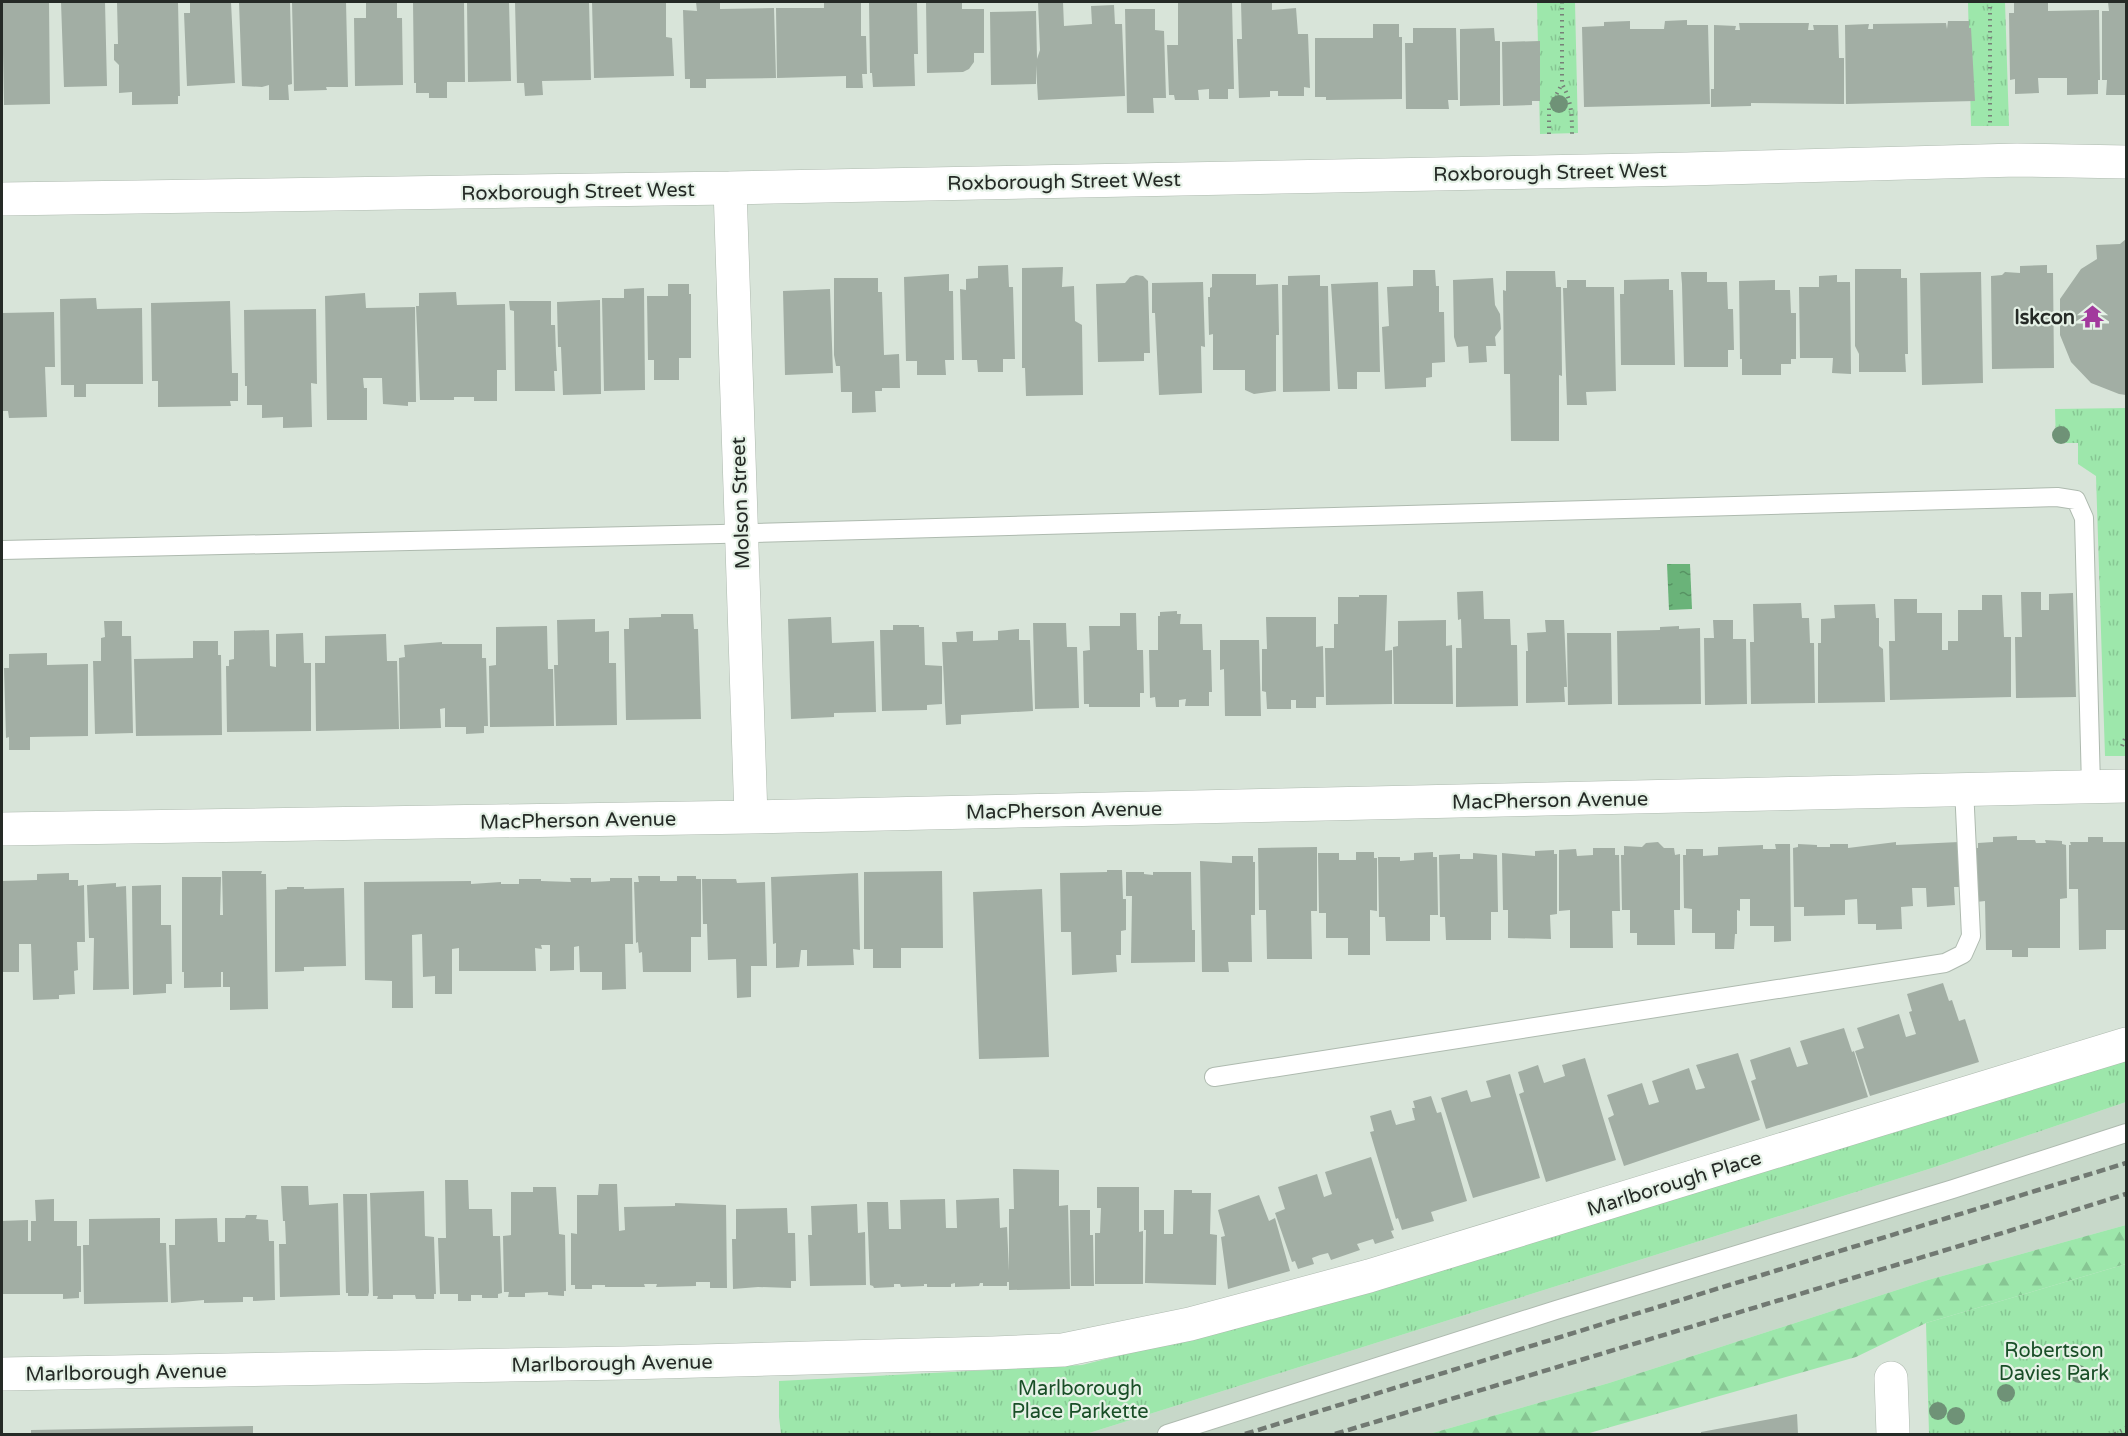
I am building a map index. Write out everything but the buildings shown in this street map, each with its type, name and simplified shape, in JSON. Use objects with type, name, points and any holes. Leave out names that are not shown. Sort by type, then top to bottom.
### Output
[{"type":"street","name":"Roxborough Street West","points":[[2,200],[1687,170],[2017,160],[2127,162]]},
{"type":"street","name":"Molson Street","points":[[730,188],[751,817]]},
{"type":"street","name":"MacPherson Avenue","points":[[2,829],[751,817],[2127,786]]},
{"type":"street","name":"Marlborough Place","points":[[1220,1317],[1369,1276],[2127,1044]]},
{"type":"street","name":"Marlborough Avenue","points":[[2,1374],[625,1363],[1063,1350],[1220,1317]]},
{"type":"street","points":[[1891,1378],[1893,1434]]},
{"type":"lane","points":[[2,550],[741,533],[2000,499],[2076,500],[2084,518],[2091,786]]},
{"type":"lane","points":[[1214,1077],[1945,963],[1963,954],[1971,936],[1964,789]]},
{"type":"lane","points":[[1167,1434],[1556,1310],[1953,1189],[2127,1133]]},
{"type":"path","points":[[1549,139],[1549,108],[1562,84],[1562,2]]},
{"type":"path","points":[[1989,7],[1990,132]]},
{"type":"path","points":[[1562,84],[1569,96],[1572,108],[1572,140]]},
{"type":"path","points":[[2115,1434],[2127,1428]]},
{"type":"shaded area","points":[[2126,1102],[2126,1225],[1928,1280],[1609,1383],[1429,1434],[1086,1434],[1932,1168]]},
{"type":"green space","points":[[1537,2],[1575,2],[1578,133],[1540,134]]},
{"type":"green space","points":[[1968,2],[2005,2],[2009,126],[1971,126]]},
{"type":"green space","points":[[2126,408],[2126,756],[2105,756],[2096,476],[2078,464],[2078,443],[2056,443],[2055,409]]},
{"type":"green space","name":"Marlborough Place Parkette","points":[[2126,1057],[2126,1102],[1932,1168],[1086,1434],[781,1434],[779,1381],[1082,1365],[1137,1351]]},
{"type":"green space","points":[[2126,1225],[2126,1264],[1926,1323],[1856,1357],[1586,1434],[1429,1434],[1609,1383],[1928,1280]]},
{"type":"green space","name":"Robertson Davies Park","points":[[2126,1264],[2126,1434],[1929,1434],[1926,1323]]},
{"type":"water","points":[[1667,564],[1690,564],[1692,609],[1669,610]]},
{"type":"railway","points":[[1245,1434],[2126,1163]]},
{"type":"railway","points":[[1335,1434],[2126,1194]]},
{"type":"place","name":"Iskcon","points":[[2093,317]]}]
